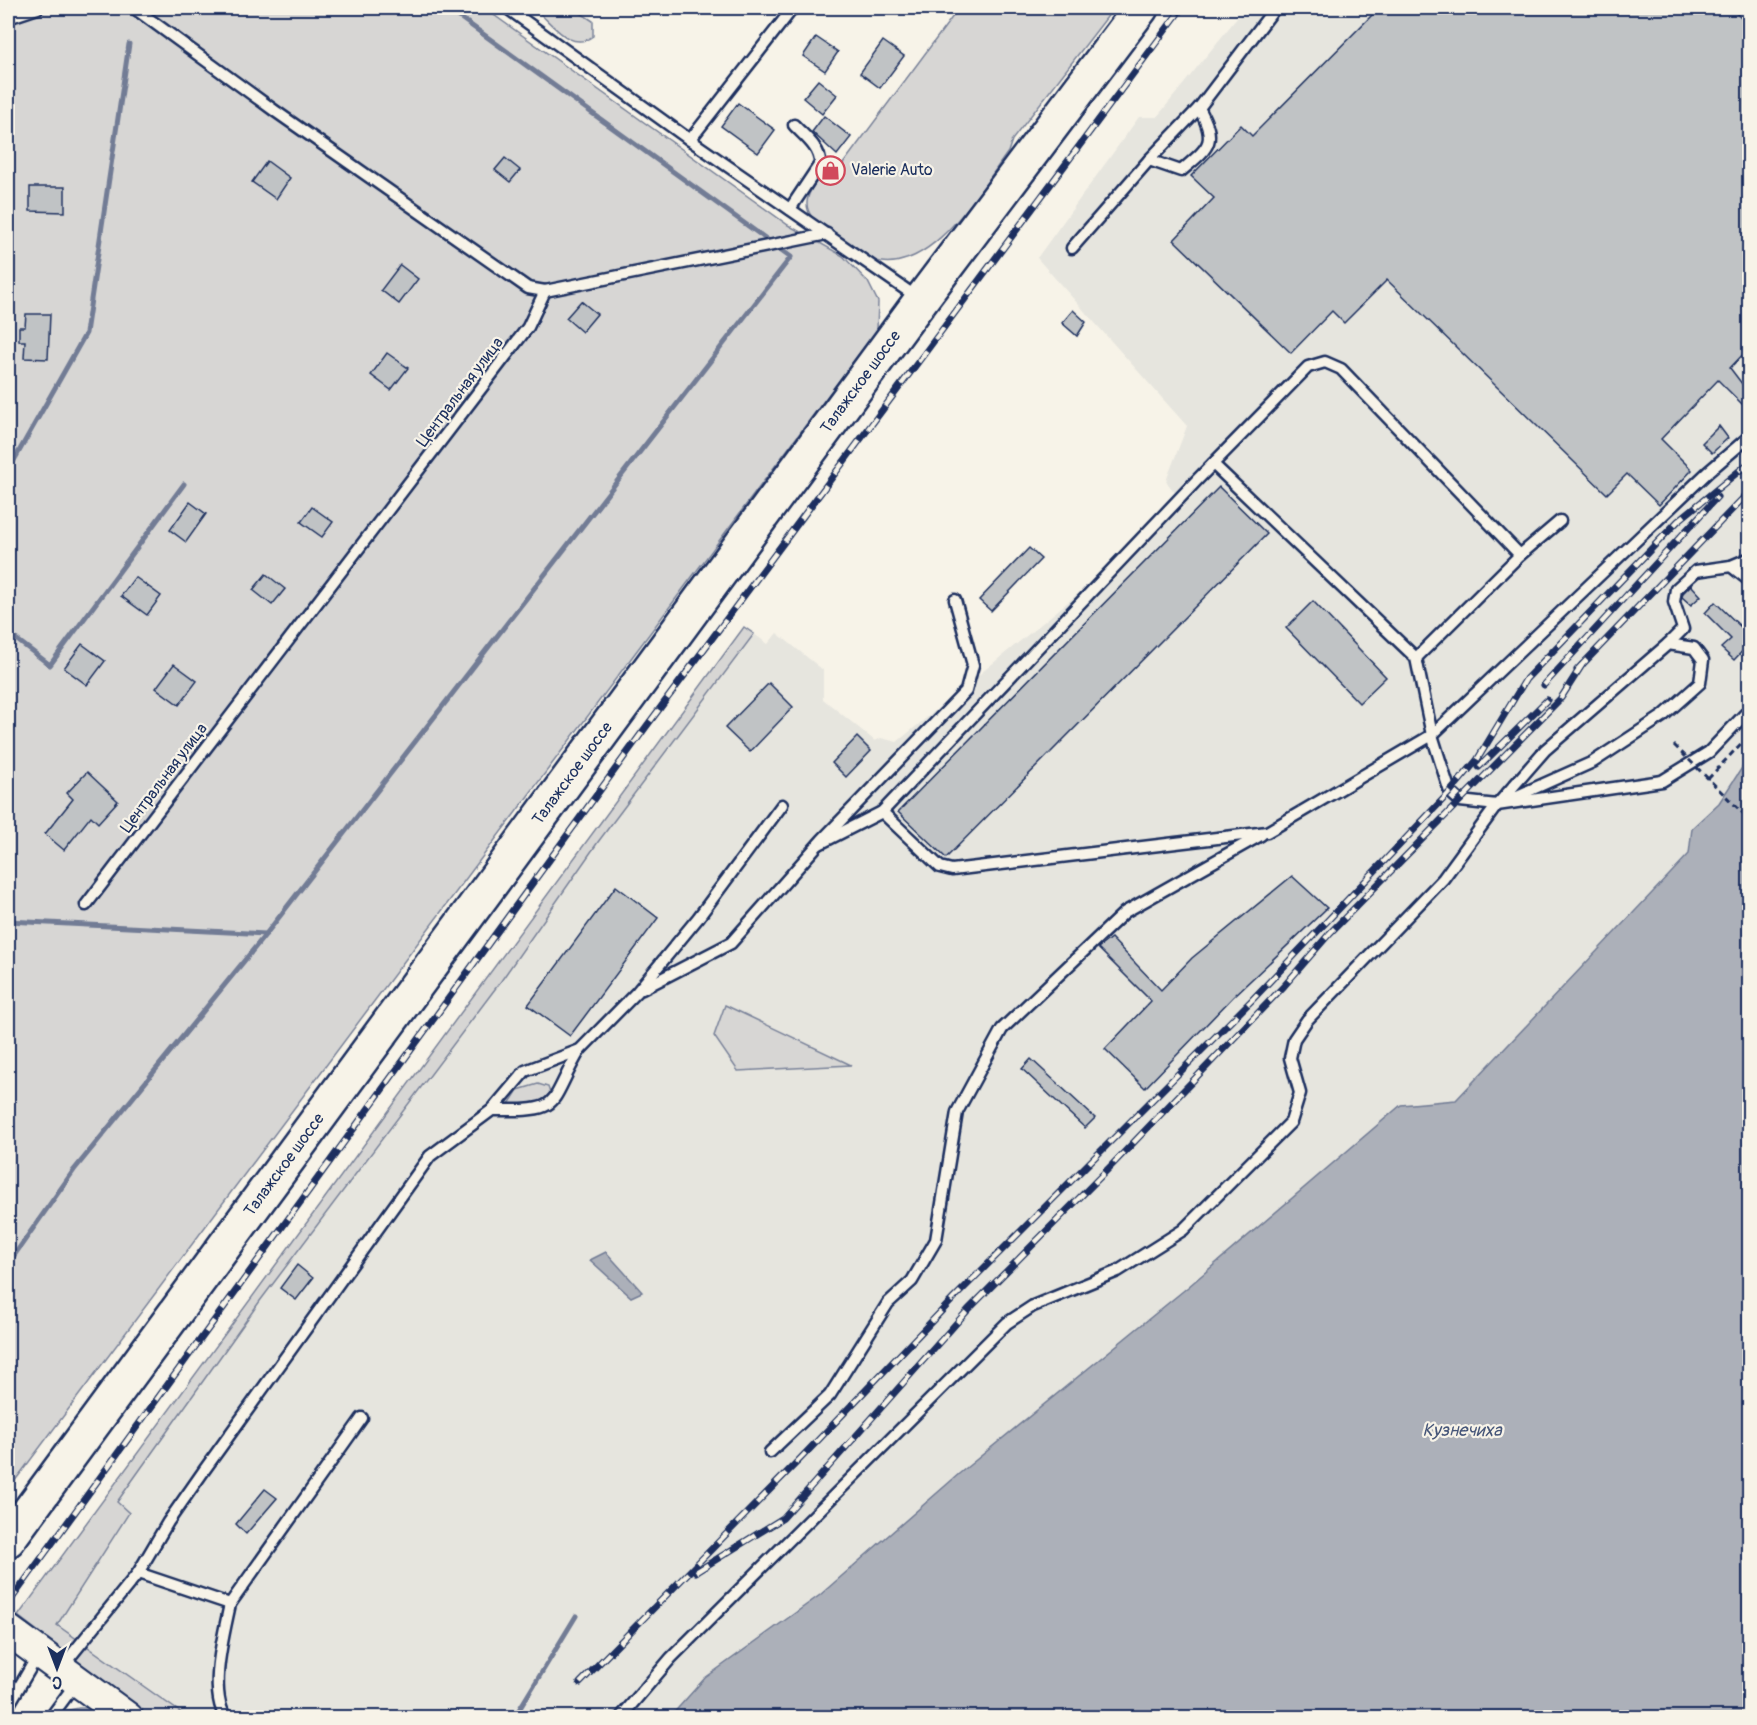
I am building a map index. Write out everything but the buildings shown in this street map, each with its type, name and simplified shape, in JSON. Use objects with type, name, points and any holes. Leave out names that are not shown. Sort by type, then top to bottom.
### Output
[{"type":"main road","name":"Талажское шоссе","points":[[8,1540],[921,300],[1141,8]]},
{"type":"street","points":[[8,1630],[128,1718]]},
{"type":"lane","points":[[8,18],[38,8]]},
{"type":"lane","points":[[134,8],[275,111],[528,288],[545,291],[827,234]]},
{"type":"lane","points":[[507,8],[690,140],[921,300]]},
{"type":"lane","points":[[690,140],[794,8]]},
{"type":"lane","points":[[1072,248],[1149,160],[1199,108],[1275,8]]},
{"type":"lane","points":[[1149,160],[1181,171],[1204,150],[1210,139],[1210,129],[1199,108]]},
{"type":"lane","points":[[790,209],[820,164],[820,156],[794,125]]},
{"type":"lane","name":"Центральная улица","points":[[86,905],[528,327],[545,291]]},
{"type":"lane","points":[[819,844],[882,812],[1308,367],[1325,362],[1341,369],[1520,555]]},
{"type":"lane","points":[[770,1452],[830,1395],[888,1303],[912,1281],[936,1240],[957,1112],[1002,1029],[1125,912],[1432,735],[1708,472],[1749,436]]},
{"type":"lane","points":[[1213,464],[1416,658],[1432,735],[1450,792],[1460,801],[1497,805],[1662,781],[1709,752],[1749,709]]},
{"type":"lane","points":[[1416,658],[1520,555],[1560,521]]},
{"type":"lane","points":[[620,1718],[670,1658],[1007,1323],[1034,1306],[1119,1271],[1184,1230],[1291,1122],[1300,1093],[1290,1058],[1294,1039],[1307,1020],[1443,879],[1497,805],[1545,750],[1683,629],[1674,602],[1676,589],[1696,571],[1731,566],[1749,558]]},
{"type":"lane","points":[[1731,566],[1749,581]]},
{"type":"lane","points":[[637,992],[732,943],[819,844],[966,691],[974,665],[956,600]]},
{"type":"lane","points":[[1497,805],[1593,762],[1663,716],[1700,682],[1703,660],[1694,648],[1668,644]]},
{"type":"lane","points":[[492,1110],[533,1110],[551,1105],[560,1092],[563,1079],[580,1050],[637,992],[698,918],[782,805]]},
{"type":"lane","points":[[882,812],[940,867],[952,870],[1267,832]]},
{"type":"lane","points":[[8,1706],[59,1667],[138,1573],[168,1522],[205,1469],[430,1156],[492,1110],[525,1071],[580,1050]]},
{"type":"lane","points":[[226,1718],[218,1707],[219,1660],[230,1604],[362,1418]]},
{"type":"lane","points":[[138,1573],[230,1604]]},
{"type":"lane","points":[[50,1718],[59,1667]]},
{"type":"path","points":[[1708,779],[1749,734]]},
{"type":"path","points":[[1674,745],[1749,820]]},
{"type":"shaded area","points":[[8,8],[484,8],[788,225],[843,256],[868,282],[878,302],[877,330],[8,1490]]},
{"type":"shaded area","points":[[533,8],[573,8],[593,21],[593,36],[576,41],[568,38]]},
{"type":"shaded area","points":[[959,8],[1114,8],[1012,140],[1008,152],[983,188],[951,227],[933,244],[914,256],[893,262],[872,260],[850,247],[812,217],[807,200],[821,174],[831,180]]},
{"type":"shaded area","points":[[1245,8],[1749,8],[1749,757],[1719,803],[1692,828],[1689,854],[1456,1100],[1401,1105],[1188,1287],[960,1473],[820,1595],[705,1678],[670,1717],[187,1717],[57,1625],[129,1514],[116,1503],[260,1301],[501,981],[598,842],[754,634],[768,644],[777,633],[823,670],[823,699],[875,741],[881,738],[897,742],[1185,506],[1166,481],[1187,426],[1037,258],[1139,117],[1157,117]]},
{"type":"shaded area","points":[[744,627],[754,634],[598,842],[501,981],[260,1301],[117,1502],[129,1513],[57,1625],[187,1717],[141,1717],[18,1616]]},
{"type":"shaded area","points":[[725,1005],[851,1065],[738,1071],[714,1036]]},
{"type":"shaded area","points":[[538,1084],[548,1087],[550,1093],[541,1101],[526,1105],[509,1104],[518,1090]]},
{"type":"shaded area","points":[[93,1708],[108,1718],[56,1718],[64,1711]]},
{"type":"water","name":"Кузнечиха","points":[[1749,757],[1749,1717],[670,1717],[705,1678],[820,1595],[960,1473],[1188,1287],[1401,1105],[1456,1100],[1689,854],[1692,828],[1719,803]]},
{"type":"water","points":[[606,1252],[642,1292],[631,1297],[590,1260]]},
{"type":"waterway","points":[[8,1264],[74,1170],[266,934],[791,257],[447,8]]},
{"type":"waterway","points":[[8,471],[86,333],[129,44]]},
{"type":"waterway","points":[[8,633],[50,665],[184,484]]},
{"type":"waterway","points":[[8,921],[266,934]]},
{"type":"waterway","points":[[514,1718],[576,1616]]},
{"type":"railway","points":[[8,1604],[646,727],[1182,8]]},
{"type":"railway","points":[[580,1683],[954,1298],[1251,1001],[1450,792],[1477,760],[1526,679],[1678,521],[1750,462]]},
{"type":"railway","points":[[1577,670],[1750,491]]},
{"type":"railway","points":[[1544,685],[1717,497]]},
{"type":"railway","points":[[696,1572],[783,1518],[968,1310],[1111,1166],[1284,986],[1330,933],[1561,698],[1582,665]]},
{"type":"railway","points":[[1479,767],[1547,700]]},
{"type":"place","name":"Valerie Auto","points":[[830,170]]}]
